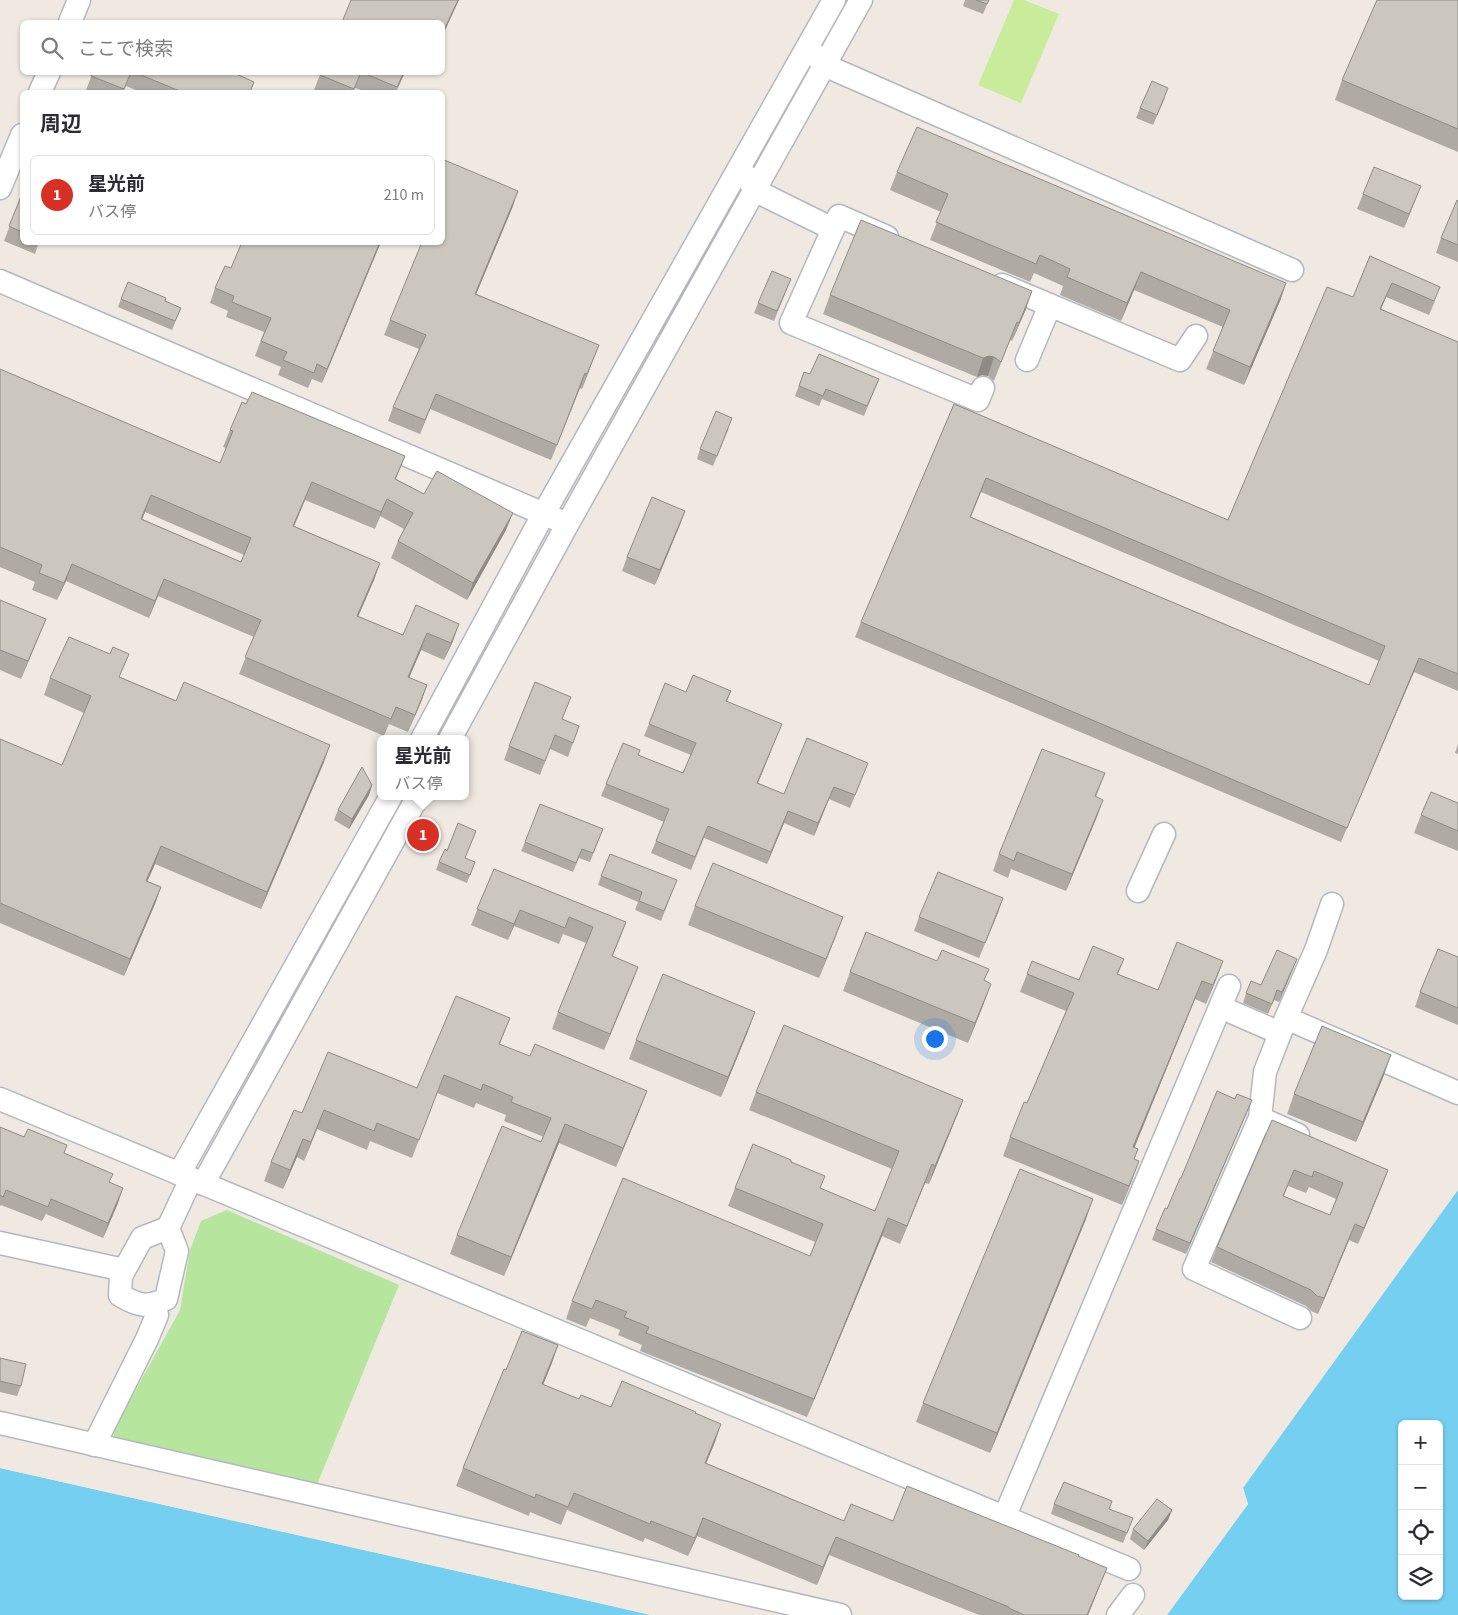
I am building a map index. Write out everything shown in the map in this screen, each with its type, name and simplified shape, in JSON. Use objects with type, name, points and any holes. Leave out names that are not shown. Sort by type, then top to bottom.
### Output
[{"type":"street","points":[[71,20],[79,0]]},
{"type":"street","points":[[424,735],[544,512],[834,0]]},
{"type":"street","points":[[452,735],[567,525],[861,0]]},
{"type":"street","points":[[808,46],[824,65],[1292,270]]},
{"type":"street","points":[[41,90],[48,75]]},
{"type":"street","points":[[0,188],[20,140]]},
{"type":"street","points":[[748,152],[746,174],[754,190],[833,229]]},
{"type":"street","points":[[717,207],[731,195],[754,190]]},
{"type":"street","points":[[903,243],[839,216],[791,323],[978,400],[983,388]]},
{"type":"street","points":[[985,278],[1180,360],[1196,336]]},
{"type":"street","points":[[0,281],[544,512],[567,525]]},
{"type":"street","points":[[1027,360],[1050,305]]},
{"type":"street","points":[[168,1228],[177,1251],[166,1299],[153,1305],[135,1304],[120,1295],[121,1276],[124,1270],[142,1238],[168,1228],[191,1179],[389,800]]},
{"type":"street","points":[[191,1179],[416,800]]},
{"type":"street","points":[[1138,891],[1164,834]]},
{"type":"street","points":[[1300,1318],[1194,1270],[1260,1118],[1265,1072],[1283,1025],[1316,950],[1332,904]]},
{"type":"street","points":[[1004,1518],[1229,986]]},
{"type":"street","points":[[1220,1007],[1283,1025],[1458,1092]]},
{"type":"street","points":[[0,1099],[1129,1570]]},
{"type":"street","points":[[1260,1118],[1320,1144]]},
{"type":"street","points":[[0,1243],[124,1270]]},
{"type":"street","points":[[94,1445],[147,1339],[157,1315],[153,1305]]},
{"type":"street","points":[[0,1423],[840,1615]]},
{"type":"street","points":[[1118,1615],[1133,1595]]},
{"type":"green space","points":[[1014,0],[1024,0],[1059,14],[1021,103],[978,85]]},
{"type":"green space","points":[[227,1210],[399,1285],[316,1487],[114,1440],[114,1429],[180,1310],[190,1250],[201,1221]]},
{"type":"water","points":[[1458,1190],[1458,1615],[1167,1615],[1248,1504],[1243,1488]]},
{"type":"water","points":[[0,1468],[581,1599],[650,1615],[0,1615]]},
{"type":"pier","points":[[0,1465],[582,1596],[652,1615],[0,1468]]},
{"type":"pier","points":[[1241,1488],[1243,1488],[1248,1504],[1167,1615],[1164,1615],[1245,1504]]},
{"type":"building","points":[[351,0],[458,0],[445,28],[445,20],[343,20]]},
{"type":"building","points":[[976,0],[989,0],[987,4]]},
{"type":"building","points":[[1377,0],[1458,0],[1458,129],[1342,80]]},
{"type":"building","points":[[92,75],[130,75],[124,89]]},
{"type":"building","points":[[141,75],[239,75],[254,82],[251,90],[177,90]]},
{"type":"building","points":[[320,75],[360,75],[354,89]]},
{"type":"building","points":[[368,75],[403,75],[397,87]]},
{"type":"building","points":[[1152,81],[1168,88],[1157,115],[1140,108]]},
{"type":"building","points":[[917,127],[1286,283],[1250,367],[1213,351],[1230,310],[1141,272],[1127,303],[1067,277],[1070,269],[1040,255],[1036,264],[936,222],[948,194],[897,172]]},
{"type":"building","points":[[445,160],[518,191],[475,294],[599,345],[587,374],[585,373],[557,445],[436,394],[425,420],[393,407],[426,335],[390,320],[421,245],[445,245]]},
{"type":"building","points":[[1374,167],[1421,186],[1409,214],[1363,194]]},
{"type":"building","points":[[20,199],[20,231],[9,226]]},
{"type":"building","points":[[1458,201],[1458,245],[1441,238]]},
{"type":"building","points":[[861,220],[1032,291],[1001,362],[994,357],[983,358],[830,295]]},
{"type":"building","points":[[241,245],[379,245],[327,369],[317,364],[314,373],[283,360],[287,352],[261,341],[271,318],[232,302],[234,296],[215,288],[225,266],[231,268]]},
{"type":"building","points":[[1370,256],[1440,287],[1434,301],[1392,283],[1380,309],[1458,342],[1458,674],[1419,658],[1347,828],[861,622],[954,404],[1228,520],[1327,287],[1353,297]],"holes":[[[986,478],[1385,646],[1369,685],[970,517]]]},
{"type":"building","points":[[772,271],[791,279],[777,311],[758,303]]},
{"type":"building","points":[[128,282],[166,298],[165,301],[181,308],[175,321],[121,299]]},
{"type":"building","points":[[819,354],[879,379],[867,406],[826,389],[823,396],[799,386],[804,372],[810,374]]},
{"type":"building","points":[[0,369],[220,463],[233,431],[230,430],[242,402],[246,404],[252,392],[405,456],[395,479],[424,494],[437,471],[513,513],[473,583],[398,541],[413,513],[387,499],[381,512],[312,482],[293,526],[380,563],[357,616],[403,635],[416,605],[459,624],[451,643],[427,633],[408,677],[427,685],[415,715],[396,707],[391,719],[245,657],[261,620],[164,579],[155,601],[72,564],[64,583],[39,573],[42,565],[0,547]],"holes":[[[151,495],[251,538],[241,562],[141,519]]]},
{"type":"building","points":[[716,411],[732,418],[717,456],[700,449]]},
{"type":"building","points":[[652,497],[685,511],[660,570],[627,557]]},
{"type":"building","points":[[0,600],[46,619],[28,661],[0,650]]},
{"type":"building","points":[[69,637],[110,654],[113,647],[129,654],[119,677],[176,701],[184,682],[330,745],[267,892],[161,846],[146,881],[161,887],[130,959],[0,903],[0,739],[62,765],[91,696],[50,678]]},
{"type":"building","points":[[693,675],[731,691],[726,701],[782,724],[757,783],[784,794],[807,738],[868,763],[855,795],[834,787],[818,823],[788,811],[771,852],[708,826],[695,857],[656,841],[669,809],[606,784],[623,743],[640,750],[638,755],[683,773],[696,743],[649,724],[665,683],[686,692]]},
{"type":"building","points":[[535,682],[571,697],[562,719],[579,726],[573,743],[555,735],[545,761],[509,746]]},
{"type":"building","points":[[1042,749],[1105,773],[1095,796],[1103,800],[1072,874],[1017,852],[1014,861],[999,854]]},
{"type":"building","points":[[362,767],[372,785],[352,819],[338,810]]},
{"type":"building","points":[[1431,792],[1458,803],[1458,831],[1421,815]]},
{"type":"building","points":[[540,804],[603,829],[593,853],[582,849],[576,863],[525,842]]},
{"type":"building","points":[[458,823],[476,831],[465,858],[475,862],[470,875],[439,862],[445,849],[447,851]]},
{"type":"building","points":[[610,854],[677,880],[664,911],[639,901],[642,892],[601,876]]},
{"type":"building","points":[[713,863],[843,917],[826,959],[695,906]]},
{"type":"building","points":[[494,869],[626,922],[612,956],[638,967],[610,1034],[558,1012],[593,927],[569,917],[565,928],[520,910],[514,924],[477,909]]},
{"type":"building","points":[[938,872],[1003,898],[985,943],[919,917]]},
{"type":"building","points":[[866,932],[937,961],[942,950],[989,969],[984,980],[991,984],[975,1023],[850,972]]},
{"type":"building","points":[[1177,942],[1223,961],[1213,985],[1202,981],[1133,1147],[1138,1149],[1134,1159],[1139,1161],[1129,1186],[1010,1137],[1024,1102],[1027,1103],[1074,993],[1027,974],[1032,961],[1079,980],[1093,946],[1124,959],[1117,974],[1158,990]]},
{"type":"building","points":[[1438,949],[1458,957],[1458,1008],[1420,992]]},
{"type":"building","points":[[1277,950],[1297,959],[1282,992],[1277,990],[1272,1004],[1246,993],[1251,981],[1261,985]]},
{"type":"building","points":[[663,974],[755,1012],[728,1077],[636,1040]]},
{"type":"building","points":[[456,996],[510,1018],[499,1044],[530,1056],[535,1044],[647,1091],[623,1148],[565,1124],[511,1257],[457,1235],[502,1126],[541,1142],[551,1118],[511,1102],[513,1097],[483,1084],[481,1090],[444,1075],[419,1140],[377,1123],[374,1131],[324,1110],[311,1142],[303,1139],[290,1170],[271,1162],[294,1110],[302,1113],[328,1052],[417,1088]]},
{"type":"building","points":[[784,1025],[963,1100],[935,1166],[932,1164],[907,1226],[888,1218],[814,1399],[646,1333],[649,1327],[624,1317],[627,1312],[596,1300],[592,1309],[572,1301],[623,1178],[810,1256],[823,1224],[735,1188],[753,1144],[825,1176],[820,1188],[875,1211],[899,1151],[756,1092]]},
{"type":"building","points":[[1322,1026],[1391,1055],[1363,1122],[1294,1094]]},
{"type":"building","points":[[1217,1091],[1235,1099],[1237,1094],[1252,1100],[1190,1243],[1156,1229],[1181,1178]]},
{"type":"building","points":[[1272,1120],[1388,1170],[1364,1228],[1355,1224],[1324,1298],[1317,1296],[1311,1290],[1217,1247]],"holes":[[[1294,1170],[1312,1177],[1314,1171],[1343,1183],[1330,1215],[1283,1196]]]},
{"type":"building","points":[[0,1127],[24,1137],[28,1129],[67,1145],[64,1153],[113,1174],[109,1182],[123,1188],[108,1223],[51,1199],[48,1207],[6,1190],[3,1197],[0,1195]]},
{"type":"building","points":[[1020,1169],[1093,1199],[997,1433],[923,1403]]},
{"type":"building","points":[[522,1331],[558,1345],[542,1384],[579,1399],[581,1395],[611,1407],[622,1381],[696,1412],[721,1424],[705,1463],[844,1521],[851,1504],[893,1521],[907,1486],[1107,1568],[1087,1615],[1024,1615],[1009,1607],[836,1537],[823,1567],[703,1518],[695,1538],[651,1521],[650,1524],[574,1493],[568,1507],[536,1494],[535,1498],[463,1468],[504,1369],[506,1370]]},
{"type":"building","points":[[0,1358],[26,1364],[21,1386],[0,1381]]},
{"type":"building","points":[[1064,1482],[1112,1501],[1109,1509],[1133,1518],[1127,1533],[1054,1504]]},
{"type":"building","points":[[1157,1499],[1172,1510],[1148,1541],[1133,1529]]},
{"type":"place","name":"星光前","points":[[423,835]]}]
